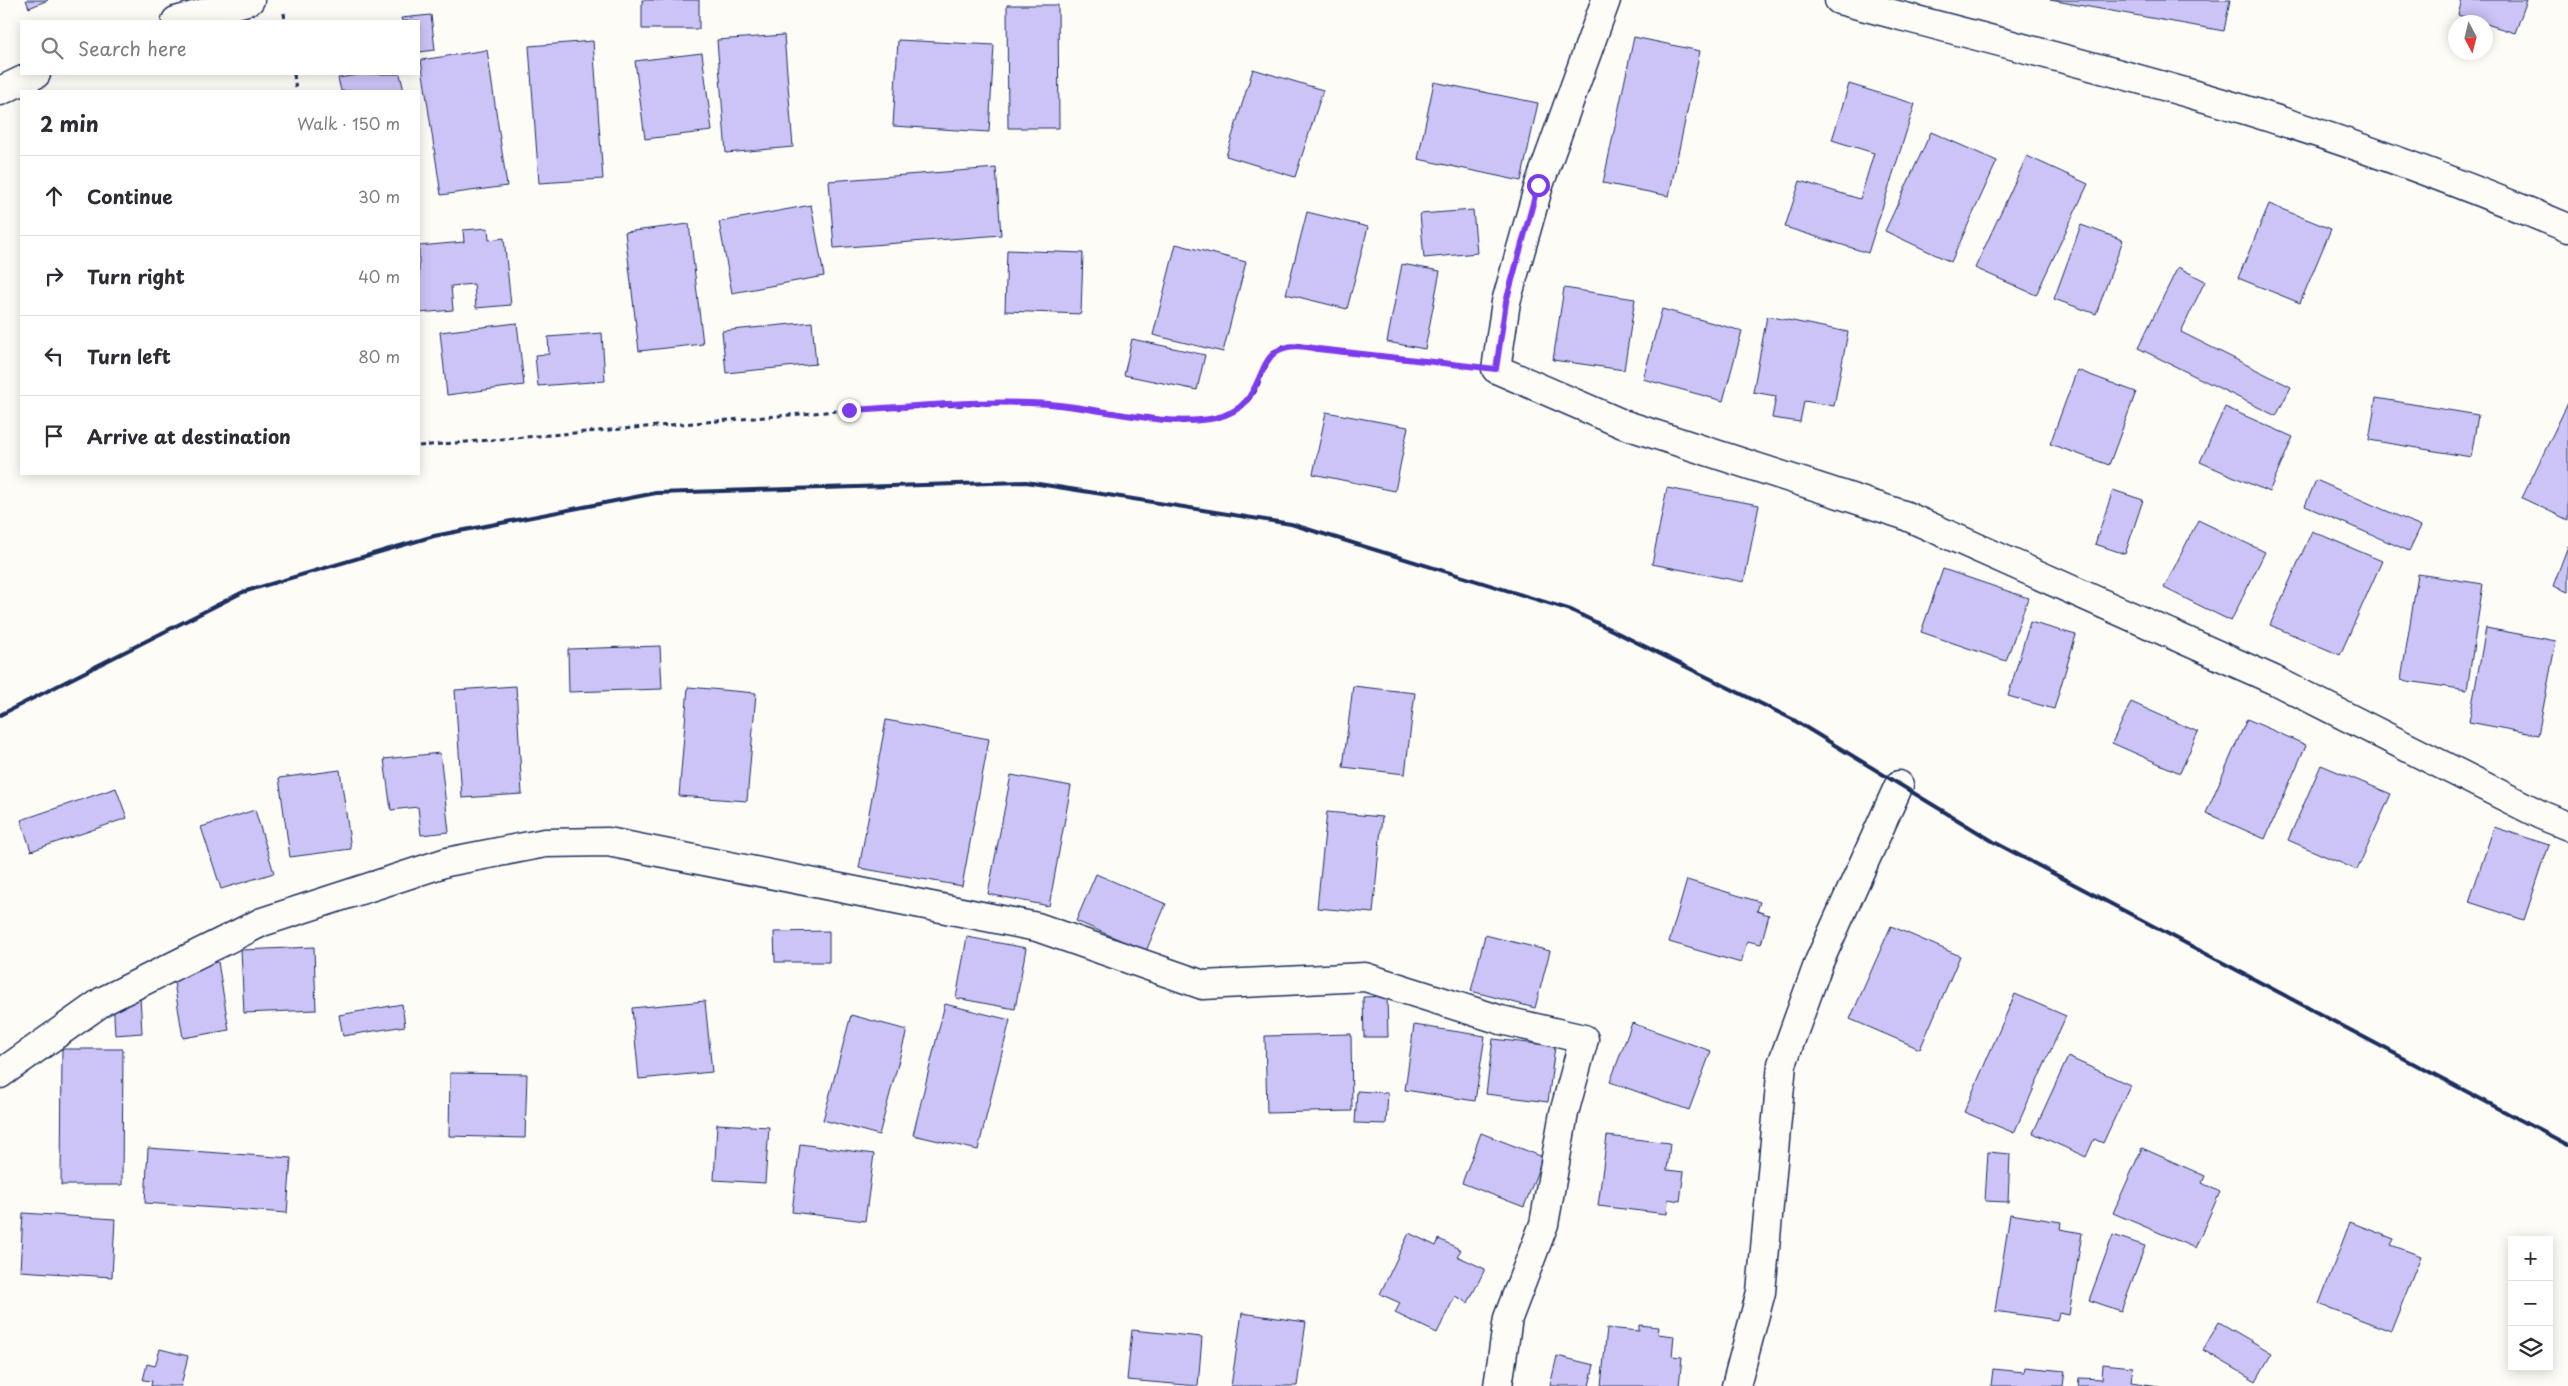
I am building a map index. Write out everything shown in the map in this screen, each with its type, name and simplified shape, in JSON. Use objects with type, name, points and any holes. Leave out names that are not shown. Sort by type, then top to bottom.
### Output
[{"type":"street","points":[[180,20],[250,0]]},
{"type":"street","points":[[1606,0],[1538,185],[1506,302],[1496,369],[1623,424],[1904,515],[2274,680],[2541,815],[2568,826]]},
{"type":"street","points":[[1839,0],[2196,95],[2348,144],[2507,202],[2568,228]]},
{"type":"street","points":[[0,91],[34,75]]},
{"type":"street","points":[[1736,1386],[1760,1292],[1782,1064],[1819,962],[1899,784]]},
{"type":"street","points":[[0,1074],[103,1001],[262,922],[446,862],[546,842],[608,842],[1038,928],[1203,986],[1365,978],[1501,1020],[1584,1040],[1564,1113],[1544,1224],[1508,1318],[1498,1386]]},
{"type":"path","points":[[294,75],[296,90]]},
{"type":"path","points":[[420,446],[849,410],[1007,403],[1049,404],[1183,422],[1217,418],[1242,407],[1254,392],[1272,353],[1283,346],[1299,344],[1318,349],[1496,369]]},
{"type":"building","points":[[26,0],[48,0],[29,8]]},
{"type":"building","points":[[642,0],[699,0],[699,29],[642,29]]},
{"type":"building","points":[[2050,0],[2230,0],[2224,31]]},
{"type":"building","points":[[2462,0],[2527,0],[2515,33],[2493,26],[2493,15],[2458,15]]},
{"type":"building","points":[[1007,5],[1058,5],[1059,128],[1008,128]]},
{"type":"building","points":[[431,15],[435,50],[420,52],[420,20],[402,20],[401,18]]},
{"type":"building","points":[[784,35],[793,147],[726,153],[717,40]]},
{"type":"building","points":[[1634,37],[1700,51],[1669,196],[1603,183]]},
{"type":"building","points":[[898,40],[994,45],[989,132],[893,126]]},
{"type":"building","points":[[593,41],[603,179],[539,183],[529,46]]},
{"type":"building","points":[[487,50],[507,186],[441,195],[421,60]]},
{"type":"building","points":[[702,53],[712,131],[645,139],[635,61]]},
{"type":"building","points":[[1253,69],[1323,90],[1295,177],[1226,156]]},
{"type":"building","points":[[358,75],[400,75],[404,90],[341,90],[338,78]]},
{"type":"building","points":[[1434,82],[1538,103],[1521,181],[1418,159]]},
{"type":"building","points":[[1849,84],[1915,104],[1868,253],[1785,227],[1800,181],[1860,199],[1874,153],[1832,140]]},
{"type":"building","points":[[1931,132],[1997,161],[1951,262],[1885,231]]},
{"type":"building","points":[[2027,156],[2088,184],[2036,295],[1975,268]]},
{"type":"building","points":[[996,168],[1001,235],[834,248],[829,181]]},
{"type":"building","points":[[2269,204],[2331,229],[2300,303],[2238,278]]},
{"type":"building","points":[[811,205],[824,276],[732,293],[719,222]]},
{"type":"building","points":[[1473,210],[1477,253],[1424,258],[1420,214]]},
{"type":"building","points":[[1307,212],[1368,227],[1347,309],[1286,294]]},
{"type":"building","points":[[689,224],[703,344],[639,351],[625,232]]},
{"type":"building","points":[[2081,225],[2123,240],[2096,314],[2054,299]]},
{"type":"building","points":[[488,228],[489,240],[504,238],[511,305],[476,308],[474,284],[451,286],[453,310],[420,313],[420,246],[464,242],[463,230]]},
{"type":"building","points":[[1176,244],[1246,262],[1223,352],[1153,335]]},
{"type":"building","points":[[1007,250],[1083,253],[1081,314],[1005,311]]},
{"type":"building","points":[[1402,264],[1440,271],[1425,349],[1387,342]]},
{"type":"building","points":[[2178,267],[2205,281],[2181,332],[2291,387],[2276,416],[2138,348]]},
{"type":"building","points":[[1564,288],[1635,299],[1624,370],[1553,360]]},
{"type":"building","points":[[1662,309],[1742,331],[1723,401],[1643,379]]},
{"type":"building","points":[[1767,316],[1848,332],[1834,406],[1804,401],[1800,422],[1772,418],[1776,396],[1753,392]]},
{"type":"building","points":[[812,322],[816,364],[726,373],[722,331]]},
{"type":"building","points":[[517,323],[524,385],[447,395],[440,332]]},
{"type":"building","points":[[602,333],[605,381],[538,386],[535,355],[549,354],[548,337]]},
{"type":"building","points":[[1132,339],[1205,355],[1197,390],[1124,375]]},
{"type":"building","points":[[2077,370],[2136,392],[2109,465],[2050,444]]},
{"type":"building","points":[[2376,398],[2478,415],[2471,457],[2369,440]]},
{"type":"building","points":[[2568,403],[2568,520],[2522,498]]},
{"type":"building","points":[[2225,407],[2293,437],[2269,492],[2200,462]]},
{"type":"building","points":[[1326,412],[1408,427],[1395,491],[1313,474]]},
{"type":"building","points":[[2316,480],[2421,526],[2409,551],[2305,506]]},
{"type":"building","points":[[1667,488],[1759,505],[1744,582],[1652,564]]},
{"type":"building","points":[[2113,490],[2143,500],[2125,554],[2095,544]]},
{"type":"building","points":[[2198,520],[2265,552],[2231,621],[2164,588]]},
{"type":"building","points":[[2312,531],[2382,561],[2340,655],[2270,625]]},
{"type":"building","points":[[2568,546],[2568,592],[2553,586]]},
{"type":"building","points":[[1943,569],[2028,598],[2006,661],[1921,632]]},
{"type":"building","points":[[2418,574],[2483,584],[2467,690],[2401,680]]},
{"type":"building","points":[[2030,622],[2076,635],[2054,709],[2008,696]]},
{"type":"building","points":[[2486,628],[2556,641],[2538,735],[2469,722]]},
{"type":"building","points":[[660,646],[662,689],[569,692],[568,649]]},
{"type":"building","points":[[516,686],[522,794],[462,798],[455,690]]},
{"type":"building","points":[[1353,686],[1415,693],[1405,774],[1343,767]]},
{"type":"building","points":[[688,687],[756,693],[747,801],[679,796]]},
{"type":"building","points":[[2131,702],[2198,732],[2180,773],[2112,743]]},
{"type":"building","points":[[2247,719],[2306,745],[2265,839],[2206,813]]},
{"type":"building","points":[[886,720],[989,739],[962,886],[859,868]]},
{"type":"building","points":[[440,753],[449,832],[421,835],[418,807],[391,810],[384,759]]},
{"type":"building","points":[[2321,765],[2391,794],[2357,870],[2288,840]]},
{"type":"building","points":[[340,770],[351,849],[290,857],[279,778]]},
{"type":"building","points":[[1011,775],[1071,786],[1049,906],[988,894]]},
{"type":"building","points":[[116,788],[127,818],[31,851],[21,820]]},
{"type":"building","points":[[255,810],[274,873],[221,889],[201,827]]},
{"type":"building","points":[[1327,812],[1382,817],[1373,913],[1317,908]]},
{"type":"building","points":[[2494,827],[2549,845],[2524,920],[2469,902]]},
{"type":"building","points":[[1096,874],[1166,904],[1146,951],[1076,921]]},
{"type":"building","points":[[1687,880],[1760,902],[1757,911],[1769,915],[1761,944],[1747,941],[1741,963],[1669,942]]},
{"type":"building","points":[[1891,926],[1960,956],[1920,1049],[1850,1019]]},
{"type":"building","points":[[829,931],[829,962],[775,962],[774,932]]},
{"type":"building","points":[[1485,935],[1550,951],[1535,1008],[1471,991]]},
{"type":"building","points":[[967,937],[1026,948],[1015,1009],[956,998]]},
{"type":"building","points":[[314,947],[316,1010],[244,1013],[241,950]]},
{"type":"building","points":[[218,962],[229,1030],[183,1038],[172,970]]},
{"type":"building","points":[[2015,994],[2066,1016],[2014,1133],[1964,1112]]},
{"type":"building","points":[[140,995],[142,1033],[115,1035],[113,996]]},
{"type":"building","points":[[1387,996],[1388,1037],[1364,1037],[1363,997]]},
{"type":"building","points":[[705,1001],[712,1072],[639,1079],[632,1008]]},
{"type":"building","points":[[402,1004],[405,1026],[343,1036],[339,1015]]},
{"type":"building","points":[[945,1004],[1010,1020],[978,1150],[913,1135]]},
{"type":"building","points":[[851,1015],[907,1030],[879,1135],[823,1120]]},
{"type":"building","points":[[1632,1023],[1711,1051],[1689,1110],[1610,1082]]},
{"type":"building","points":[[1414,1025],[1485,1036],[1475,1101],[1405,1090]]},
{"type":"building","points":[[1351,1034],[1352,1111],[1267,1113],[1265,1036]]},
{"type":"building","points":[[1493,1039],[1555,1046],[1548,1102],[1486,1094]]},
{"type":"building","points":[[62,1049],[123,1049],[122,1185],[61,1185]]},
{"type":"building","points":[[2068,1057],[2130,1085],[2103,1143],[2094,1139],[2086,1157],[2033,1133]]},
{"type":"building","points":[[450,1073],[527,1074],[525,1138],[449,1136]]},
{"type":"building","points":[[1357,1091],[1388,1093],[1386,1124],[1355,1123]]},
{"type":"building","points":[[717,1124],[769,1127],[765,1183],[714,1180]]},
{"type":"building","points":[[1481,1133],[1543,1157],[1524,1207],[1462,1183]]},
{"type":"building","points":[[1607,1136],[1670,1143],[1667,1170],[1684,1172],[1680,1201],[1668,1199],[1667,1214],[1598,1206]]},
{"type":"building","points":[[800,1144],[874,1154],[865,1221],[792,1212]]},
{"type":"building","points":[[148,1148],[291,1158],[287,1213],[145,1203]]},
{"type":"building","points":[[2142,1148],[2205,1176],[2202,1183],[2220,1192],[2195,1248],[2113,1213]]},
{"type":"building","points":[[1988,1152],[2010,1154],[2008,1202],[1985,1201]]},
{"type":"building","points":[[23,1213],[115,1219],[112,1277],[20,1271]]},
{"type":"building","points":[[2010,1214],[2061,1222],[2060,1229],[2082,1233],[2069,1315],[2059,1313],[2057,1320],[1995,1311]]},
{"type":"building","points":[[2350,1222],[2394,1239],[2391,1245],[2421,1256],[2391,1331],[2319,1304]]},
{"type":"building","points":[[1409,1233],[1436,1246],[1439,1239],[1461,1250],[1457,1256],[1485,1269],[1468,1303],[1455,1296],[1437,1333],[1395,1313],[1400,1303],[1380,1294]]},
{"type":"building","points":[[2113,1235],[2145,1246],[2121,1311],[2089,1300]]},
{"type":"building","points":[[1242,1313],[1306,1322],[1297,1386],[1231,1386]]},
{"type":"building","points":[[2219,1322],[2272,1353],[2256,1381],[2203,1350]]},
{"type":"building","points":[[1639,1325],[1659,1327],[1658,1334],[1674,1336],[1672,1356],[1682,1357],[1679,1386],[1601,1386],[1607,1328],[1639,1331]]},
{"type":"building","points":[[1132,1330],[1202,1337],[1198,1386],[1127,1380]]},
{"type":"building","points":[[160,1349],[188,1356],[181,1386],[151,1386],[152,1381],[143,1380],[147,1364],[155,1366]]},
{"type":"building","points":[[1557,1356],[1594,1365],[1589,1386],[1550,1386]]},
{"type":"building","points":[[2103,1364],[2133,1367],[2131,1382],[2159,1386],[2078,1386],[2079,1378],[2102,1379]]},
{"type":"building","points":[[2025,1367],[2065,1371],[2063,1386],[1991,1386],[1993,1369],[2024,1372]]},
{"type":"railway","points":[[0,715],[243,592],[434,536],[656,493],[1026,482],[1291,524],[1571,610],[1792,719],[1994,842],[2568,1145]]},
{"type":"route","points":[[849,410],[1007,403],[1049,404],[1183,422],[1217,418],[1242,407],[1254,392],[1272,353],[1283,346],[1299,344],[1318,349],[1496,369],[1501,347],[1506,302],[1538,185]]}]
